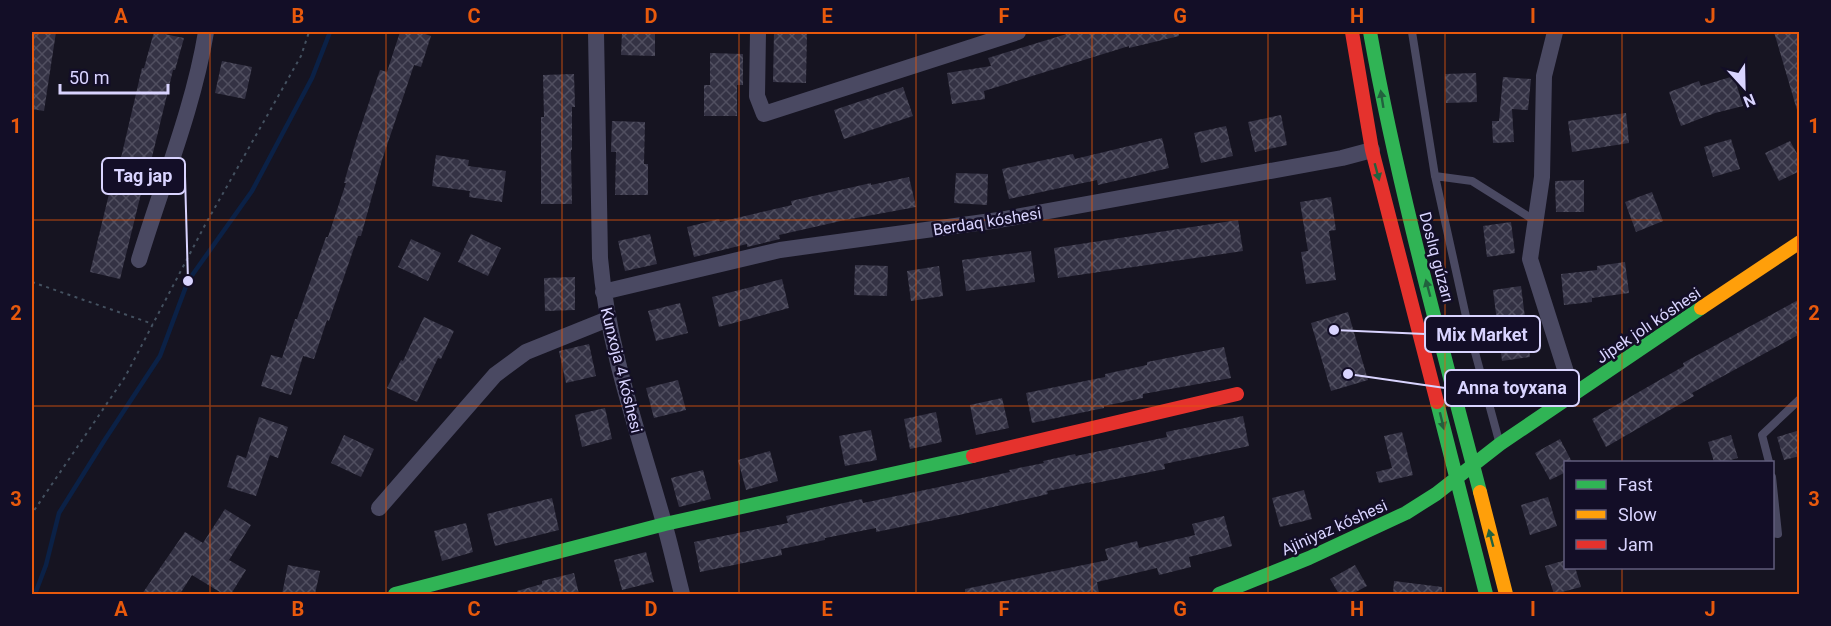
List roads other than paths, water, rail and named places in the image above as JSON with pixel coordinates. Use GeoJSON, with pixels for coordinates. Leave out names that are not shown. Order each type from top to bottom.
{"type":"FeatureCollection","features":[{"type":"Feature","properties":{"kind":"street"},"geometry":{"type":"LineString","coordinates":[[139,260],[184,124],[200,66],[206,32]]}},
{"type":"Feature","properties":{"kind":"street","name":"Kunxoja 4 kóshesi"},"geometry":{"type":"LineString","coordinates":[[596,32],[600,258],[603,292],[617,364],[682,594]]}},
{"type":"Feature","properties":{"kind":"street"},"geometry":{"type":"LineString","coordinates":[[758,32],[758,96],[764,114],[1018,32]]}},
{"type":"Feature","properties":{"kind":"street"},"geometry":{"type":"LineString","coordinates":[[1352,32],[1372,150],[1486,594]]}},
{"type":"Feature","properties":{"kind":"street","name":"Doslıq gúzarı"},"geometry":{"type":"LineString","coordinates":[[1370,32],[1383,111],[1399,178],[1506,594]]}},
{"type":"Feature","properties":{"kind":"street"},"geometry":{"type":"LineString","coordinates":[[1555,32],[1544,76],[1542,177],[1530,259],[1573,394]]}},
{"type":"Feature","properties":{"kind":"street","name":"Berdaq kóshesi"},"geometry":{"type":"LineString","coordinates":[[603,292],[780,249],[999,220],[1342,158],[1372,150]]}},
{"type":"Feature","properties":{"kind":"street","name":"Jipek jolı kóshesi"},"geometry":{"type":"LineString","coordinates":[[1456,477],[1573,394],[1800,242]]}},
{"type":"Feature","properties":{"kind":"street"},"geometry":{"type":"LineString","coordinates":[[379,508],[495,375],[526,352],[608,319]]}},
{"type":"Feature","properties":{"kind":"street"},"geometry":{"type":"LineString","coordinates":[[394,594],[664,524],[1102,427],[1237,394]]}},
{"type":"Feature","properties":{"kind":"street","name":"Ajiniyaz kóshesi"},"geometry":{"type":"LineString","coordinates":[[1219,594],[1309,558],[1406,513],[1456,477]]}},
{"type":"Feature","properties":{"kind":"lane"},"geometry":{"type":"LineString","coordinates":[[1412,32],[1435,176],[1469,330],[1500,444]]}},
{"type":"Feature","properties":{"kind":"lane"},"geometry":{"type":"LineString","coordinates":[[1435,176],[1472,181],[1534,220]]}},
{"type":"Feature","properties":{"kind":"lane"},"geometry":{"type":"LineString","coordinates":[[1769,461],[1762,435],[1800,399]]}},
{"type":"Feature","properties":{"kind":"lane"},"geometry":{"type":"LineString","coordinates":[[1774,488],[1778,534],[1774,533]]}},
{"type":"Feature","properties":{"kind":"waterway"},"geometry":{"type":"LineString","coordinates":[[35,594],[46,565],[59,513],[160,356],[188,281],[252,191],[312,78],[330,32]]}},
{"type":"Feature","properties":{"kind":"place","name":"Tag jap"},"geometry":{"type":"Point","coordinates":[188,281]}},
{"type":"Feature","properties":{"kind":"place","name":"Mix Market"},"geometry":{"type":"Point","coordinates":[1334,330]}},
{"type":"Feature","properties":{"kind":"place","name":"Anna toyxana"},"geometry":{"type":"Point","coordinates":[1348,374]}}]}
